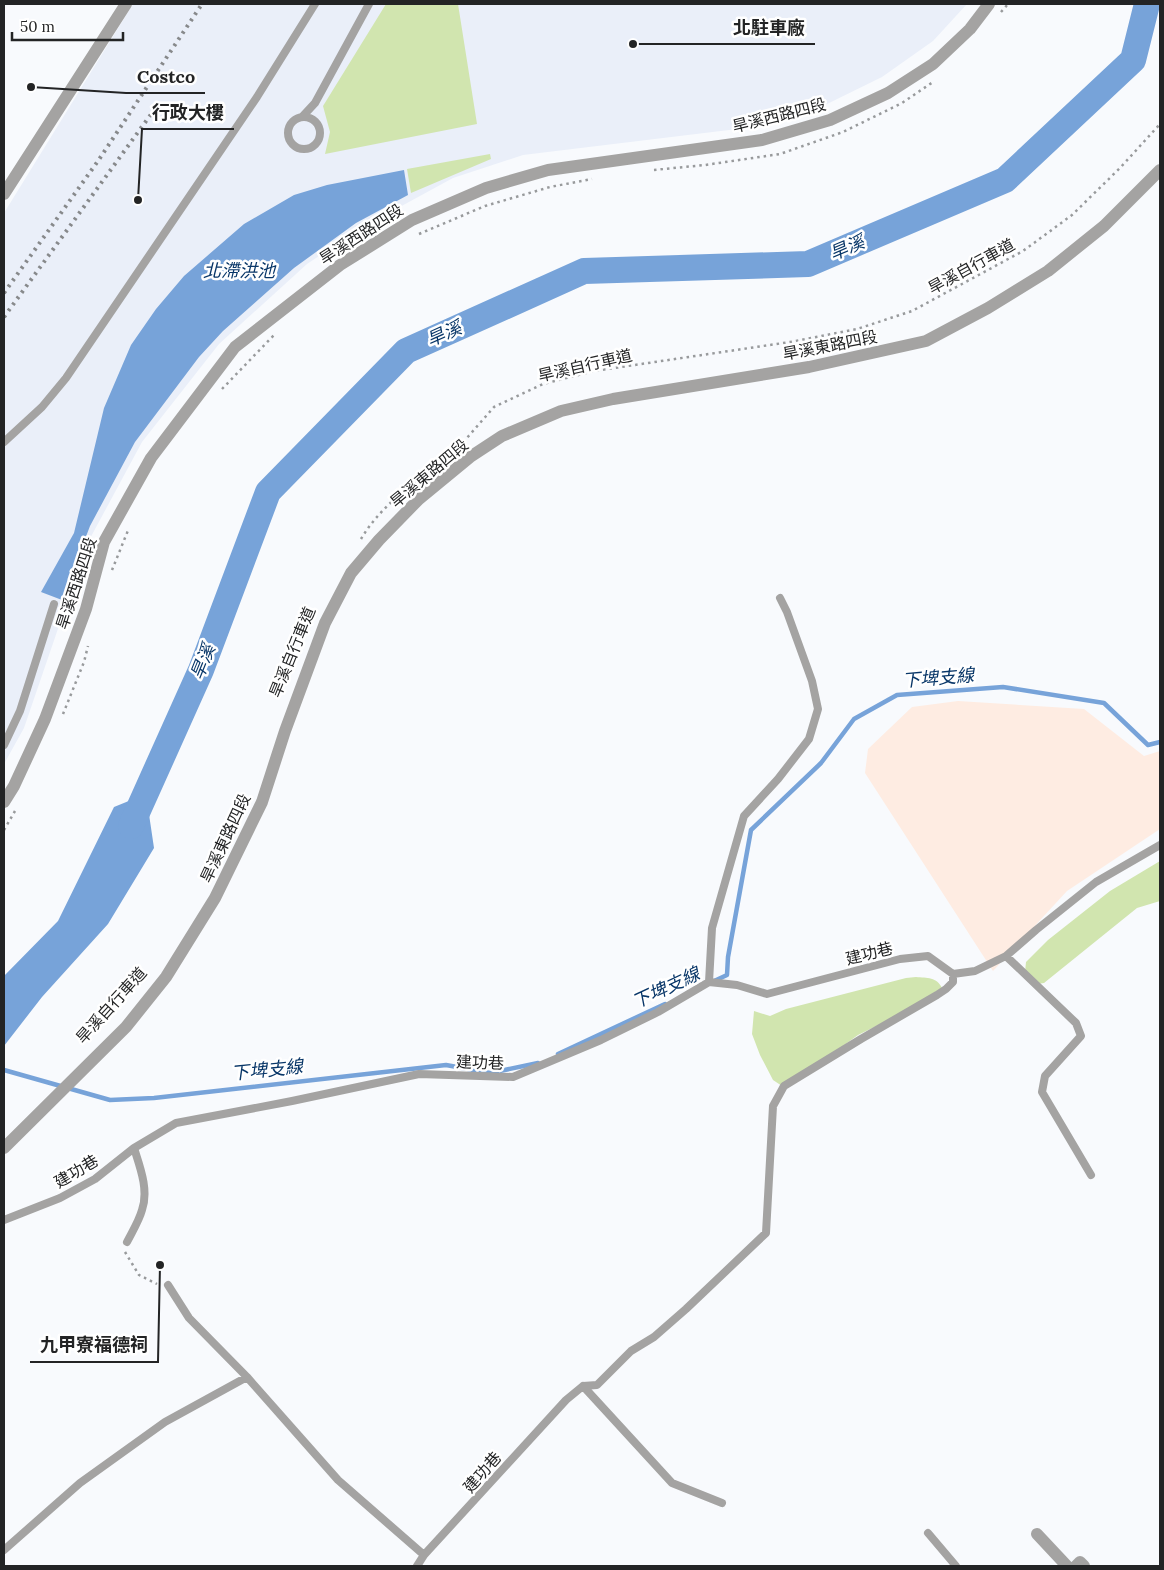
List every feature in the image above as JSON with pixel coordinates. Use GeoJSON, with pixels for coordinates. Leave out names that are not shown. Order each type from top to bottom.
{"type":"FeatureCollection","features":[{"type":"Feature","properties":{"kind":"street"},"geometry":{"type":"LineString","coordinates":[[4,194],[126,4]]}},
{"type":"Feature","properties":{"kind":"street","name":"旱溪西路四段"},"geometry":{"type":"LineString","coordinates":[[4,802],[14,786],[45,719],[86,609],[104,542],[151,458],[235,347],[340,265],[412,220],[486,188],[548,170],[762,140],[830,120],[888,93],[933,64],[970,28],[989,4]]}},
{"type":"Feature","properties":{"kind":"street","name":"旱溪東路四段"},"geometry":{"type":"LineString","coordinates":[[4,1148],[126,1027],[166,977],[215,898],[262,802],[285,731],[326,623],[351,573],[379,540],[419,499],[470,457],[502,436],[561,411],[613,399],[809,367],[926,342],[988,308],[1048,271],[1104,226],[1160,170]]}},
{"type":"Feature","properties":{"kind":"street"},"geometry":{"type":"LineString","coordinates":[[1038,1534],[1067,1566]]}},
{"type":"Feature","properties":{"kind":"street"},"geometry":{"type":"LineString","coordinates":[[1076,1566],[1080,1562],[1084,1566]]}},
{"type":"Feature","properties":{"kind":"lane"},"geometry":{"type":"LineString","coordinates":[[4,442],[42,407],[66,378],[257,97],[315,4]]}},
{"type":"Feature","properties":{"kind":"lane"},"geometry":{"type":"LineString","coordinates":[[315,103],[316,123],[320,132],[317,143],[309,149],[298,148],[290,141],[288,131],[293,122],[302,117],[315,103],[368,4]]}},
{"type":"Feature","properties":{"kind":"lane"},"geometry":{"type":"LineString","coordinates":[[302,117],[312,119],[316,123]]}},
{"type":"Feature","properties":{"kind":"lane"},"geometry":{"type":"LineString","coordinates":[[709,982],[712,928],[744,816],[778,779],[809,739],[818,709],[812,681],[780,598]]}},
{"type":"Feature","properties":{"kind":"lane"},"geometry":{"type":"LineString","coordinates":[[4,744],[20,710],[54,604]]}},
{"type":"Feature","properties":{"kind":"lane"},"geometry":{"type":"LineString","coordinates":[[953,974],[975,971],[1006,956],[1096,882],[1160,845]]}},
{"type":"Feature","properties":{"kind":"lane","name":"建功巷"},"geometry":{"type":"LineString","coordinates":[[4,1220],[60,1198],[95,1179],[134,1148],[176,1123],[419,1074],[514,1077],[601,1040],[658,1012],[709,982],[738,985],[767,994],[900,959],[928,956],[953,974],[953,982],[946,989],[784,1086],[773,1106],[766,1233],[686,1309],[654,1337],[631,1351],[597,1385],[583,1386],[566,1400],[424,1555],[417,1566]]}},
{"type":"Feature","properties":{"kind":"lane"},"geometry":{"type":"LineString","coordinates":[[1006,956],[1076,1022],[1081,1036],[1045,1076],[1042,1092],[1091,1175]]}},
{"type":"Feature","properties":{"kind":"lane"},"geometry":{"type":"LineString","coordinates":[[127,1242],[142,1210],[145,1198],[141,1171],[134,1148]]}},
{"type":"Feature","properties":{"kind":"lane"},"geometry":{"type":"LineString","coordinates":[[168,1285],[189,1318],[247,1377],[338,1480],[424,1555]]}},
{"type":"Feature","properties":{"kind":"lane"},"geometry":{"type":"LineString","coordinates":[[4,1550],[80,1483],[164,1422],[247,1377]]}},
{"type":"Feature","properties":{"kind":"lane"},"geometry":{"type":"LineString","coordinates":[[583,1386],[672,1483],[722,1503]]}},
{"type":"Feature","properties":{"kind":"lane"},"geometry":{"type":"LineString","coordinates":[[928,1533],[956,1566]]}},
{"type":"Feature","properties":{"kind":"path"},"geometry":{"type":"LineString","coordinates":[[995,19],[1008,4]]}},
{"type":"Feature","properties":{"kind":"path"},"geometry":{"type":"LineString","coordinates":[[650,171],[780,154],[843,132],[902,103],[938,79]]}},
{"type":"Feature","properties":{"kind":"path","name":"旱溪自行車道"},"geometry":{"type":"LineString","coordinates":[[458,448],[494,407],[543,384],[594,371],[790,342],[857,329],[912,311],[1023,251],[1072,216],[1120,168],[1160,124]]}},
{"type":"Feature","properties":{"kind":"path"},"geometry":{"type":"LineString","coordinates":[[415,235],[485,206],[550,187],[596,178]]}},
{"type":"Feature","properties":{"kind":"path"},"geometry":{"type":"LineString","coordinates":[[221,391],[278,332]]}},
{"type":"Feature","properties":{"kind":"path"},"geometry":{"type":"LineString","coordinates":[[356,546],[366,530],[401,492],[451,454]]}},
{"type":"Feature","properties":{"kind":"path"},"geometry":{"type":"LineString","coordinates":[[111,572],[129,528]]}},
{"type":"Feature","properties":{"kind":"path"},"geometry":{"type":"LineString","coordinates":[[61,720],[84,662],[88,644]]}},
{"type":"Feature","properties":{"kind":"path"},"geometry":{"type":"LineString","coordinates":[[4,830],[18,806]]}},
{"type":"Feature","properties":{"kind":"path"},"geometry":{"type":"LineString","coordinates":[[127,1242],[125,1253],[139,1275],[162,1286],[168,1285]]}},
{"type":"Feature","properties":{"kind":"shaded area"},"geometry":{"type":"Polygon","coordinates":[[[133,4],[967,4],[933,41],[882,77],[825,105],[762,126],[523,155],[453,178],[363,227],[307,264],[219,344],[142,442],[87,544],[24,728],[4,764],[4,213],[133,4]]]}},
{"type":"Feature","properties":{"kind":"shaded area"},"geometry":{"type":"Polygon","coordinates":[[[958,701],[1084,709],[1144,756],[1160,751],[1160,829],[1067,891],[993,971],[865,773],[868,749],[912,707],[958,701]]]}},
{"type":"Feature","properties":{"kind":"green space"},"geometry":{"type":"Polygon","coordinates":[[[386,4],[458,4],[477,124],[325,154],[330,132],[323,106],[386,4]]]}},
{"type":"Feature","properties":{"kind":"green space"},"geometry":{"type":"Polygon","coordinates":[[[490,154],[491,159],[411,193],[407,169],[490,154]]]}},
{"type":"Feature","properties":{"kind":"green space"},"geometry":{"type":"Polygon","coordinates":[[[1160,861],[1160,901],[1137,908],[1044,983],[1037,984],[1025,972],[1026,962],[1048,940],[1110,891],[1160,861]]]}},
{"type":"Feature","properties":{"kind":"green space"},"geometry":{"type":"Polygon","coordinates":[[[916,977],[934,980],[942,988],[911,1009],[858,1035],[785,1088],[773,1080],[752,1034],[754,1011],[770,1016],[786,1009],[916,977]]]}},
{"type":"Feature","properties":{"kind":"water","name":"北滯洪池"},"geometry":{"type":"Polygon","coordinates":[[[404,170],[408,195],[356,223],[294,268],[223,331],[199,357],[135,442],[90,526],[62,600],[41,592],[74,533],[104,408],[131,345],[156,309],[184,276],[244,224],[294,195],[327,185],[404,170]]]}},
{"type":"Feature","properties":{"kind":"water"},"geometry":{"type":"Polygon","coordinates":[[[146,794],[154,848],[108,924],[42,997],[4,1046],[4,976],[58,921],[114,807],[146,794]]]}},
{"type":"Feature","properties":{"kind":"waterway","name":"旱溪"},"geometry":{"type":"LineString","coordinates":[[131,826],[201,670],[268,492],[406,351],[584,271],[808,264],[1005,180],[1133,60],[1147,4]]}},
{"type":"Feature","properties":{"kind":"waterway","name":"下埤支線"},"geometry":{"type":"LineString","coordinates":[[712,982],[727,975],[728,957],[751,830],[821,763],[854,719],[897,695],[1003,687],[1104,703],[1148,745],[1160,742]]}},
{"type":"Feature","properties":{"kind":"waterway","name":"下埤支線"},"geometry":{"type":"LineString","coordinates":[[558,1054],[665,1004]]}},
{"type":"Feature","properties":{"kind":"waterway","name":"下埤支線"},"geometry":{"type":"LineString","coordinates":[[4,1070],[110,1100],[154,1098],[446,1065],[490,1073],[538,1063]]}},
{"type":"Feature","properties":{"kind":"railway"},"geometry":{"type":"LineString","coordinates":[[4,293],[98,161],[202,4]]}},
{"type":"Feature","properties":{"kind":"railway"},"geometry":{"type":"LineString","coordinates":[[4,317],[157,106]]}},
{"type":"Feature","properties":{"kind":"place","name":"北駐車廠"},"geometry":{"type":"Point","coordinates":[633,44]}},
{"type":"Feature","properties":{"kind":"place","name":"Costco"},"geometry":{"type":"Point","coordinates":[31,87]}},
{"type":"Feature","properties":{"kind":"place","name":"行政大樓"},"geometry":{"type":"Point","coordinates":[138,200]}},
{"type":"Feature","properties":{"kind":"place","name":"九甲寮福德祠"},"geometry":{"type":"Point","coordinates":[160,1265]}}]}
